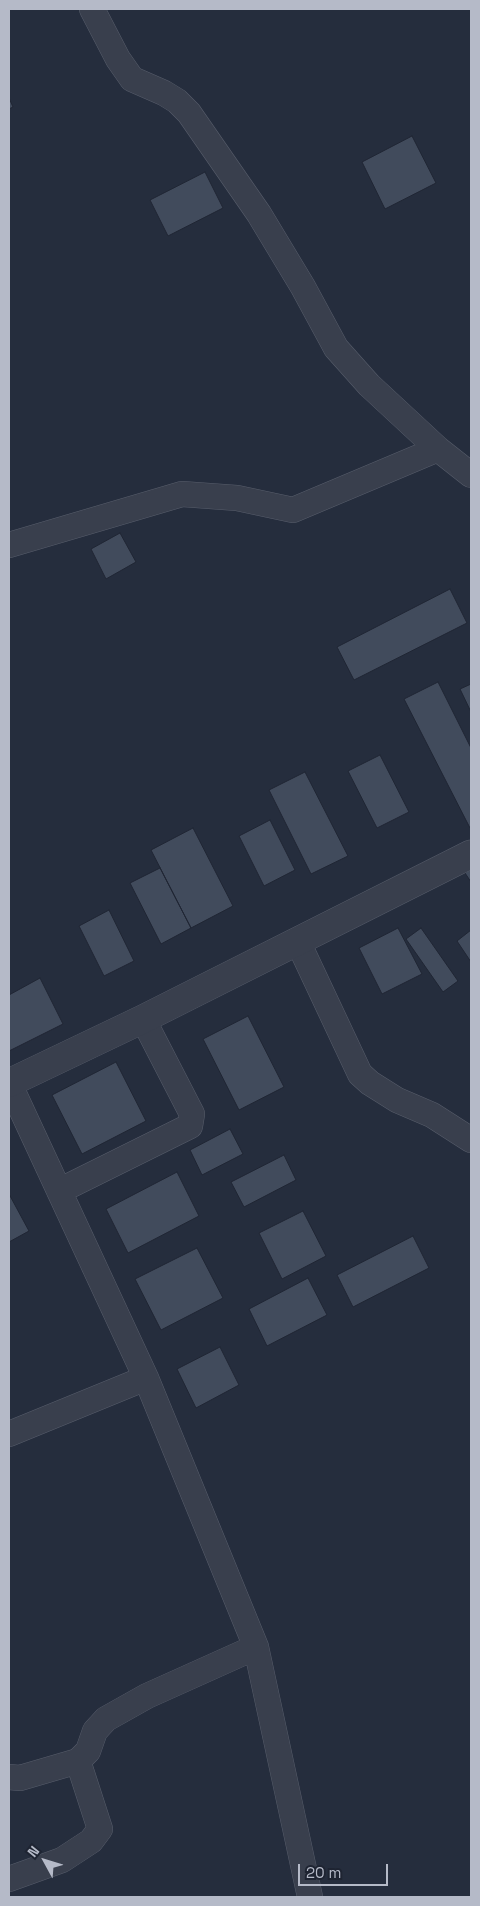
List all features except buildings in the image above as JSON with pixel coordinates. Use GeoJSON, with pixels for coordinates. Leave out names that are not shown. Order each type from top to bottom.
{"type":"FeatureCollection","features":[{"type":"Feature","properties":{"kind":"street"},"geometry":{"type":"LineString","coordinates":[[92,9],[118,59],[132,79],[178,101],[189,112],[259,214],[336,348],[369,385],[438,449],[471,475]]}},
{"type":"Feature","properties":{"kind":"street"},"geometry":{"type":"LineString","coordinates":[[9,545],[182,494],[237,498],[293,510],[438,449]]}},
{"type":"Feature","properties":{"kind":"street"},"geometry":{"type":"LineString","coordinates":[[310,1897],[256,1647],[146,1378],[9,1083],[143,1019],[471,854]]}},
{"type":"Feature","properties":{"kind":"street"},"geometry":{"type":"LineString","coordinates":[[298,942],[360,1074],[370,1083],[397,1100],[432,1115],[471,1140]]}},
{"type":"Feature","properties":{"kind":"street"},"geometry":{"type":"LineString","coordinates":[[59,1191],[190,1126],[192,1114],[143,1019]]}},
{"type":"Feature","properties":{"kind":"street"},"geometry":{"type":"LineString","coordinates":[[9,1434],[146,1378]]}},
{"type":"Feature","properties":{"kind":"street"},"geometry":{"type":"LineString","coordinates":[[9,1777],[20,1778],[78,1761],[88,1751],[95,1731],[106,1719],[147,1696],[256,1647]]}},
{"type":"Feature","properties":{"kind":"street"},"geometry":{"type":"LineString","coordinates":[[9,1879],[62,1860],[91,1841],[100,1829],[78,1761]]}}]}
